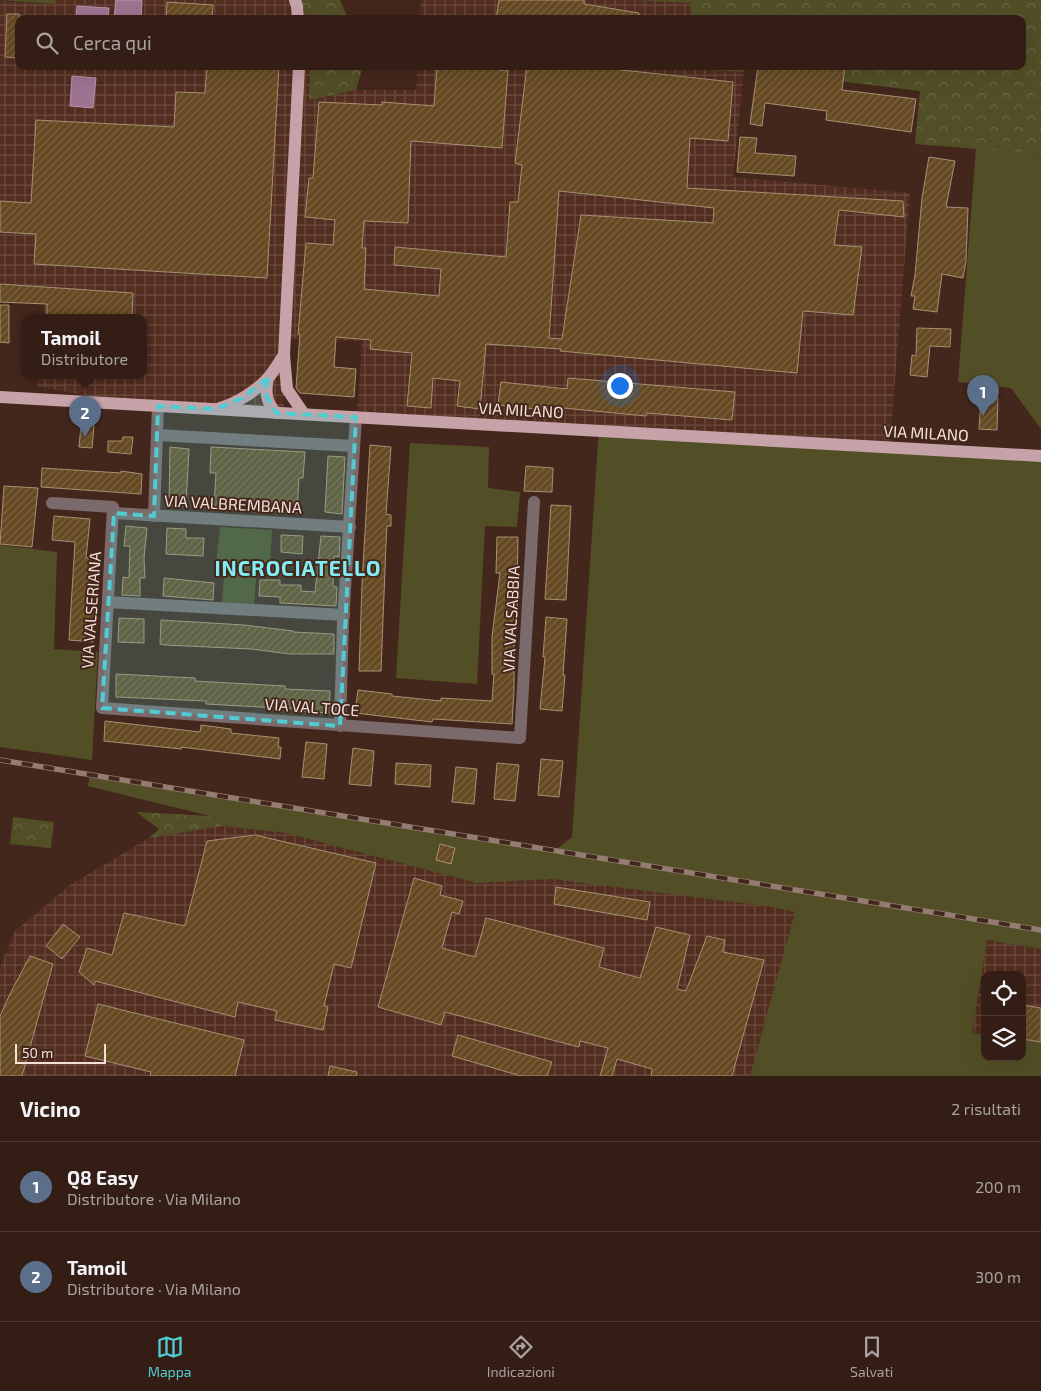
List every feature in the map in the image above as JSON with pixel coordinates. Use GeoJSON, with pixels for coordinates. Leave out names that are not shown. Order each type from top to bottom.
{"type":"FeatureCollection","features":[{"type":"Feature","properties":{"kind":"main road"},"geometry":{"type":"LineString","coordinates":[[294,0],[298,15]]}},
{"type":"Feature","properties":{"kind":"main road"},"geometry":{"type":"LineString","coordinates":[[268,378],[266,394],[270,406],[276,413],[287,389],[284,355],[298,70]]}},
{"type":"Feature","properties":{"kind":"main road"},"geometry":{"type":"LineString","coordinates":[[216,409],[242,398],[255,389],[268,378],[284,355]]}},
{"type":"Feature","properties":{"kind":"main road"},"geometry":{"type":"LineString","coordinates":[[287,389],[304,414]]}},
{"type":"Feature","properties":{"kind":"main road","name":"VIA MILANO"},"geometry":{"type":"LineString","coordinates":[[0,397],[1041,456]]}},
{"type":"Feature","properties":{"kind":"street"},"geometry":{"type":"LineString","coordinates":[[154,516],[158,406]]}},
{"type":"Feature","properties":{"kind":"street"},"geometry":{"type":"LineString","coordinates":[[340,726],[344,615],[356,417]]}},
{"type":"Feature","properties":{"kind":"street"},"geometry":{"type":"LineString","coordinates":[[157,435],[353,446]]}},
{"type":"Feature","properties":{"kind":"street","name":"VIA VALSABBIA"},"geometry":{"type":"LineString","coordinates":[[520,738],[534,502]]}},
{"type":"Feature","properties":{"kind":"street","name":"VIA VALBREMBANA"},"geometry":{"type":"LineString","coordinates":[[52,503],[114,507],[114,513],[350,527]]}},
{"type":"Feature","properties":{"kind":"street","name":"VIA VALSERIANA"},"geometry":{"type":"LineString","coordinates":[[102,708],[114,513]]}},
{"type":"Feature","properties":{"kind":"street"},"geometry":{"type":"LineString","coordinates":[[108,602],[344,615]]}},
{"type":"Feature","properties":{"kind":"street","name":"VIA VAL TOCE"},"geometry":{"type":"LineString","coordinates":[[102,708],[520,738]]}},
{"type":"Feature","properties":{"kind":"highlighted area"},"geometry":{"type":"Polygon","coordinates":[[[268,378],[266,394],[276,413],[356,417],[340,726],[102,708],[114,513],[154,516],[158,406],[216,409],[242,398],[268,378]]]}},
{"type":"Feature","properties":{"kind":"shaded area"},"geometry":{"type":"Polygon","coordinates":[[[55,0],[301,0],[306,15],[15,15],[15,70],[310,70],[310,100],[356,90],[416,90],[418,70],[709,70],[744,72],[733,177],[910,193],[890,443],[357,417],[362,341],[284,339],[284,412],[133,405],[37,386],[38,379],[147,379],[147,314],[44,314],[45,304],[0,303],[0,1],[55,4],[55,0]]]}},
{"type":"Feature","properties":{"kind":"shaded area"},"geometry":{"type":"Polygon","coordinates":[[[116,0],[142,0],[141,15],[114,15],[116,0]]]}},
{"type":"Feature","properties":{"kind":"shaded area"},"geometry":{"type":"Polygon","coordinates":[[[421,0],[634,0],[691,3],[691,15],[420,15],[421,0]]]}},
{"type":"Feature","properties":{"kind":"shaded area"},"geometry":{"type":"Polygon","coordinates":[[[77,6],[109,8],[108,15],[76,15],[77,6]]]}},
{"type":"Feature","properties":{"kind":"shaded area"},"geometry":{"type":"Polygon","coordinates":[[[72,76],[96,78],[93,108],[70,106],[72,76]]]}},
{"type":"Feature","properties":{"kind":"shaded area"},"geometry":{"type":"Polygon","coordinates":[[[222,826],[286,833],[477,883],[552,878],[766,906],[796,912],[750,1076],[0,1076],[0,967],[15,931],[70,885],[149,838],[222,826]]]}},
{"type":"Feature","properties":{"kind":"shaded area"},"geometry":{"type":"Polygon","coordinates":[[[987,940],[1041,949],[1041,1042],[1026,1040],[1026,971],[982,971],[987,940]]]}},
{"type":"Feature","properties":{"kind":"shaded area"},"geometry":{"type":"Polygon","coordinates":[[[981,977],[981,1034],[972,1033],[981,977]]]}},
{"type":"Feature","properties":{"kind":"green space"},"geometry":{"type":"Polygon","coordinates":[[[0,0],[55,0],[55,4],[0,0]]]}},
{"type":"Feature","properties":{"kind":"green space"},"geometry":{"type":"Polygon","coordinates":[[[301,0],[340,0],[346,15],[306,15],[301,0]]]}},
{"type":"Feature","properties":{"kind":"green space"},"geometry":{"type":"Polygon","coordinates":[[[634,0],[1041,0],[1041,154],[915,144],[920,91],[839,81],[840,70],[1026,70],[1026,15],[691,15],[690,3],[634,0]]]}},
{"type":"Feature","properties":{"kind":"green space"},"geometry":{"type":"Polygon","coordinates":[[[310,70],[362,70],[356,90],[309,100],[310,70]]]}},
{"type":"Feature","properties":{"kind":"green space"},"geometry":{"type":"Polygon","coordinates":[[[709,70],[744,70],[744,72],[709,70]]]}},
{"type":"Feature","properties":{"kind":"green space"},"geometry":{"type":"Polygon","coordinates":[[[976,148],[1041,154],[1041,429],[1011,388],[958,382],[976,148]]]}},
{"type":"Feature","properties":{"kind":"green space"},"geometry":{"type":"Polygon","coordinates":[[[599,428],[1041,452],[1041,949],[987,940],[972,1033],[981,1034],[981,1061],[1026,1061],[1026,1040],[1041,1042],[1041,1076],[750,1076],[795,912],[766,906],[552,879],[477,883],[286,833],[222,826],[210,816],[88,786],[90,774],[553,852],[572,837],[599,428]]]}},
{"type":"Feature","properties":{"kind":"green space"},"geometry":{"type":"Polygon","coordinates":[[[410,443],[489,447],[488,488],[520,492],[517,527],[485,526],[477,684],[396,678],[410,443]]]}},
{"type":"Feature","properties":{"kind":"green space"},"geometry":{"type":"Polygon","coordinates":[[[220,527],[272,530],[270,567],[257,567],[254,605],[222,603],[225,564],[216,563],[220,527]]]}},
{"type":"Feature","properties":{"kind":"green space"},"geometry":{"type":"Polygon","coordinates":[[[0,545],[57,552],[54,649],[98,652],[92,760],[0,747],[0,545]]]}},
{"type":"Feature","properties":{"kind":"green space"},"geometry":{"type":"Polygon","coordinates":[[[136,812],[210,816],[222,826],[149,838],[159,829],[136,812]]]}},
{"type":"Feature","properties":{"kind":"green space"},"geometry":{"type":"Polygon","coordinates":[[[13,817],[54,822],[51,848],[10,844],[13,817]]]}},
{"type":"Feature","properties":{"kind":"building"},"geometry":{"type":"Polygon","coordinates":[[[499,0],[584,0],[584,4],[639,13],[639,15],[497,15],[499,0]]]}},
{"type":"Feature","properties":{"kind":"building"},"geometry":{"type":"Polygon","coordinates":[[[167,2],[213,5],[212,15],[166,15],[167,2]]]}},
{"type":"Feature","properties":{"kind":"building"},"geometry":{"type":"Polygon","coordinates":[[[7,14],[19,14],[15,15],[15,58],[5,57],[7,14]]]}},
{"type":"Feature","properties":{"kind":"building"},"geometry":{"type":"Polygon","coordinates":[[[207,70],[279,70],[267,278],[34,264],[36,234],[0,232],[0,201],[31,203],[36,120],[174,127],[176,92],[205,93],[207,70]]]}},
{"type":"Feature","properties":{"kind":"building"},"geometry":{"type":"Polygon","coordinates":[[[437,70],[508,70],[502,148],[411,141],[408,223],[364,221],[362,248],[366,248],[364,289],[439,296],[441,269],[394,265],[395,247],[506,257],[510,202],[518,202],[522,165],[515,163],[527,70],[622,70],[733,82],[728,141],[690,138],[687,188],[903,201],[904,217],[839,210],[834,245],[862,247],[853,315],[803,311],[797,373],[560,351],[561,349],[486,344],[480,409],[457,406],[460,381],[433,378],[431,408],[407,406],[412,353],[370,349],[371,340],[336,337],[334,367],[356,369],[354,397],[300,393],[296,388],[300,334],[298,334],[306,243],[333,245],[335,220],[305,217],[309,178],[313,178],[319,102],[382,105],[382,102],[434,106],[437,70]],[[559,191],[549,338],[562,339],[581,215],[713,223],[714,208],[559,191]]]}},
{"type":"Feature","properties":{"kind":"building"},"geometry":{"type":"Polygon","coordinates":[[[757,70],[844,70],[842,90],[916,99],[911,132],[826,120],[827,111],[765,103],[762,126],[750,124],[757,70]]]}},
{"type":"Feature","properties":{"kind":"building"},"geometry":{"type":"Polygon","coordinates":[[[740,137],[757,138],[755,153],[796,156],[794,176],[737,172],[740,137]]]}},
{"type":"Feature","properties":{"kind":"building"},"geometry":{"type":"Polygon","coordinates":[[[929,157],[955,161],[946,207],[968,208],[966,261],[963,278],[942,274],[937,312],[913,309],[915,296],[911,296],[915,275],[922,198],[929,157]]]}},
{"type":"Feature","properties":{"kind":"building"},"geometry":{"type":"Polygon","coordinates":[[[0,284],[133,293],[132,314],[47,314],[47,304],[0,302],[0,284]]]}},
{"type":"Feature","properties":{"kind":"building"},"geometry":{"type":"Polygon","coordinates":[[[0,305],[9,305],[9,343],[0,342],[0,305]]]}},
{"type":"Feature","properties":{"kind":"building"},"geometry":{"type":"Polygon","coordinates":[[[917,328],[951,329],[950,347],[930,346],[927,377],[910,375],[912,355],[916,356],[917,328]]]}},
{"type":"Feature","properties":{"kind":"building"},"geometry":{"type":"Polygon","coordinates":[[[568,378],[735,392],[732,420],[647,413],[646,416],[563,408],[563,412],[498,405],[501,382],[567,389],[568,378]]]}},
{"type":"Feature","properties":{"kind":"building"},"geometry":{"type":"Polygon","coordinates":[[[981,397],[998,398],[997,430],[979,429],[981,397]]]}},
{"type":"Feature","properties":{"kind":"building"},"geometry":{"type":"Polygon","coordinates":[[[81,425],[94,426],[92,448],[79,447],[81,425]]]}},
{"type":"Feature","properties":{"kind":"building"},"geometry":{"type":"Polygon","coordinates":[[[123,437],[133,437],[131,454],[108,452],[108,441],[122,441],[123,437]]]}},
{"type":"Feature","properties":{"kind":"building"},"geometry":{"type":"Polygon","coordinates":[[[370,445],[391,447],[386,514],[391,515],[391,526],[387,526],[381,671],[359,671],[362,584],[370,445]]]}},
{"type":"Feature","properties":{"kind":"building"},"geometry":{"type":"Polygon","coordinates":[[[170,447],[189,449],[186,506],[169,505],[170,447]]]}},
{"type":"Feature","properties":{"kind":"building"},"geometry":{"type":"Polygon","coordinates":[[[211,447],[305,452],[303,478],[299,478],[297,512],[214,507],[216,473],[210,473],[211,447]]]}},
{"type":"Feature","properties":{"kind":"building"},"geometry":{"type":"Polygon","coordinates":[[[328,456],[345,457],[342,514],[325,512],[328,456]]]}},
{"type":"Feature","properties":{"kind":"building"},"geometry":{"type":"Polygon","coordinates":[[[526,466],[553,468],[552,492],[524,491],[526,466]]]}},
{"type":"Feature","properties":{"kind":"building"},"geometry":{"type":"Polygon","coordinates":[[[42,468],[121,473],[121,471],[142,474],[141,494],[41,487],[42,468]]]}},
{"type":"Feature","properties":{"kind":"building"},"geometry":{"type":"Polygon","coordinates":[[[4,486],[38,488],[32,547],[0,544],[4,486]]]}},
{"type":"Feature","properties":{"kind":"building"},"geometry":{"type":"Polygon","coordinates":[[[551,505],[571,506],[566,600],[545,599],[551,505]]]}},
{"type":"Feature","properties":{"kind":"building"},"geometry":{"type":"Polygon","coordinates":[[[54,516],[90,519],[86,558],[98,559],[93,642],[69,640],[75,542],[52,540],[54,516]]]}},
{"type":"Feature","properties":{"kind":"building"},"geometry":{"type":"Polygon","coordinates":[[[126,526],[147,528],[144,558],[145,578],[140,578],[140,596],[122,595],[123,577],[129,578],[130,546],[124,546],[126,526]]]}},
{"type":"Feature","properties":{"kind":"building"},"geometry":{"type":"Polygon","coordinates":[[[167,528],[186,529],[186,538],[204,538],[203,556],[166,554],[167,528]]]}},
{"type":"Feature","properties":{"kind":"building"},"geometry":{"type":"Polygon","coordinates":[[[281,535],[303,536],[302,554],[281,552],[281,535]]]}},
{"type":"Feature","properties":{"kind":"building"},"geometry":{"type":"Polygon","coordinates":[[[321,536],[340,537],[339,557],[334,556],[333,586],[337,587],[336,606],[280,603],[280,597],[259,596],[260,580],[280,580],[280,585],[301,585],[301,591],[315,592],[321,536]]]}},
{"type":"Feature","properties":{"kind":"building"},"geometry":{"type":"Polygon","coordinates":[[[497,537],[518,537],[517,589],[519,589],[514,624],[512,724],[433,719],[432,722],[355,713],[358,690],[441,701],[441,698],[492,701],[494,674],[492,674],[492,637],[500,573],[496,573],[497,537]]]}},
{"type":"Feature","properties":{"kind":"building"},"geometry":{"type":"Polygon","coordinates":[[[164,578],[214,583],[213,600],[163,596],[164,578]]]}},
{"type":"Feature","properties":{"kind":"building"},"geometry":{"type":"Polygon","coordinates":[[[546,617],[567,619],[562,711],[540,709],[545,657],[543,657],[546,617]]]}},
{"type":"Feature","properties":{"kind":"building"},"geometry":{"type":"Polygon","coordinates":[[[119,618],[144,619],[144,643],[118,642],[119,618]]]}},
{"type":"Feature","properties":{"kind":"building"},"geometry":{"type":"Polygon","coordinates":[[[161,620],[244,625],[293,632],[334,634],[334,654],[290,654],[251,649],[165,645],[160,644],[161,620]]]}},
{"type":"Feature","properties":{"kind":"building"},"geometry":{"type":"Polygon","coordinates":[[[116,674],[195,678],[195,681],[285,686],[285,689],[330,691],[329,713],[296,711],[296,709],[206,704],[206,701],[116,697],[116,674]]]}},
{"type":"Feature","properties":{"kind":"building"},"geometry":{"type":"Polygon","coordinates":[[[105,721],[200,732],[201,725],[231,729],[231,733],[279,738],[278,747],[281,747],[280,759],[181,747],[181,749],[104,741],[105,721]]]}},
{"type":"Feature","properties":{"kind":"building"},"geometry":{"type":"Polygon","coordinates":[[[306,742],[327,744],[324,779],[302,777],[306,742]]]}},
{"type":"Feature","properties":{"kind":"building"},"geometry":{"type":"Polygon","coordinates":[[[353,748],[374,751],[371,786],[349,784],[353,748]]]}},
{"type":"Feature","properties":{"kind":"building"},"geometry":{"type":"Polygon","coordinates":[[[541,759],[563,761],[559,797],[538,795],[541,759]]]}},
{"type":"Feature","properties":{"kind":"building"},"geometry":{"type":"Polygon","coordinates":[[[396,763],[431,765],[430,787],[395,784],[396,763]]]}},
{"type":"Feature","properties":{"kind":"building"},"geometry":{"type":"Polygon","coordinates":[[[497,763],[519,765],[515,801],[494,799],[497,763]]]}},
{"type":"Feature","properties":{"kind":"building"},"geometry":{"type":"Polygon","coordinates":[[[456,767],[477,769],[474,804],[452,802],[456,767]]]}},
{"type":"Feature","properties":{"kind":"building"},"geometry":{"type":"Polygon","coordinates":[[[255,835],[376,863],[351,968],[334,964],[324,1006],[328,1007],[323,1030],[275,1020],[277,1011],[238,1002],[235,1017],[95,981],[94,985],[79,972],[87,948],[112,955],[124,913],[185,926],[207,841],[255,835]]]}},
{"type":"Feature","properties":{"kind":"building"},"geometry":{"type":"Polygon","coordinates":[[[440,844],[455,848],[451,864],[436,860],[440,844]]]}},
{"type":"Feature","properties":{"kind":"building"},"geometry":{"type":"Polygon","coordinates":[[[414,878],[442,886],[440,895],[463,901],[459,914],[452,912],[442,948],[475,957],[486,918],[604,948],[599,967],[640,978],[656,927],[690,935],[677,989],[686,991],[707,936],[725,940],[723,952],[764,960],[732,1076],[651,1076],[652,1069],[617,1059],[612,1076],[600,1076],[608,1048],[580,1041],[579,1047],[445,1012],[441,1025],[378,1007],[414,878]]]}},
{"type":"Feature","properties":{"kind":"building"},"geometry":{"type":"Polygon","coordinates":[[[556,887],[650,902],[647,920],[554,904],[556,887]]]}},
{"type":"Feature","properties":{"kind":"building"},"geometry":{"type":"Polygon","coordinates":[[[63,924],[80,937],[62,959],[46,946],[63,924]]]}},
{"type":"Feature","properties":{"kind":"building"},"geometry":{"type":"Polygon","coordinates":[[[30,956],[53,964],[22,1076],[0,1076],[0,1016],[30,956]]]}},
{"type":"Feature","properties":{"kind":"building"},"geometry":{"type":"Polygon","coordinates":[[[98,1004],[244,1040],[235,1076],[150,1076],[151,1072],[85,1056],[98,1004]]]}},
{"type":"Feature","properties":{"kind":"building"},"geometry":{"type":"Polygon","coordinates":[[[1026,1006],[1041,1008],[1041,1042],[1026,1040],[1026,1006]]]}},
{"type":"Feature","properties":{"kind":"building"},"geometry":{"type":"Polygon","coordinates":[[[458,1035],[552,1062],[547,1076],[521,1076],[452,1056],[458,1035]]]}},
{"type":"Feature","properties":{"kind":"building"},"geometry":{"type":"Polygon","coordinates":[[[330,1066],[357,1072],[356,1076],[328,1076],[330,1066]]]}},
{"type":"Feature","properties":{"kind":"railway"},"geometry":{"type":"LineString","coordinates":[[0,760],[1041,930]]}},
{"type":"Feature","properties":{"kind":"place","name":"Q8 Easy"},"geometry":{"type":"Point","coordinates":[983,416]}},
{"type":"Feature","properties":{"kind":"place","name":"Tamoil"},"geometry":{"type":"Point","coordinates":[85,437]}},
{"type":"Feature","properties":{"kind":"district","name":"INCROCIATELLO"},"geometry":{"type":"Point","coordinates":[298,569]}}]}
